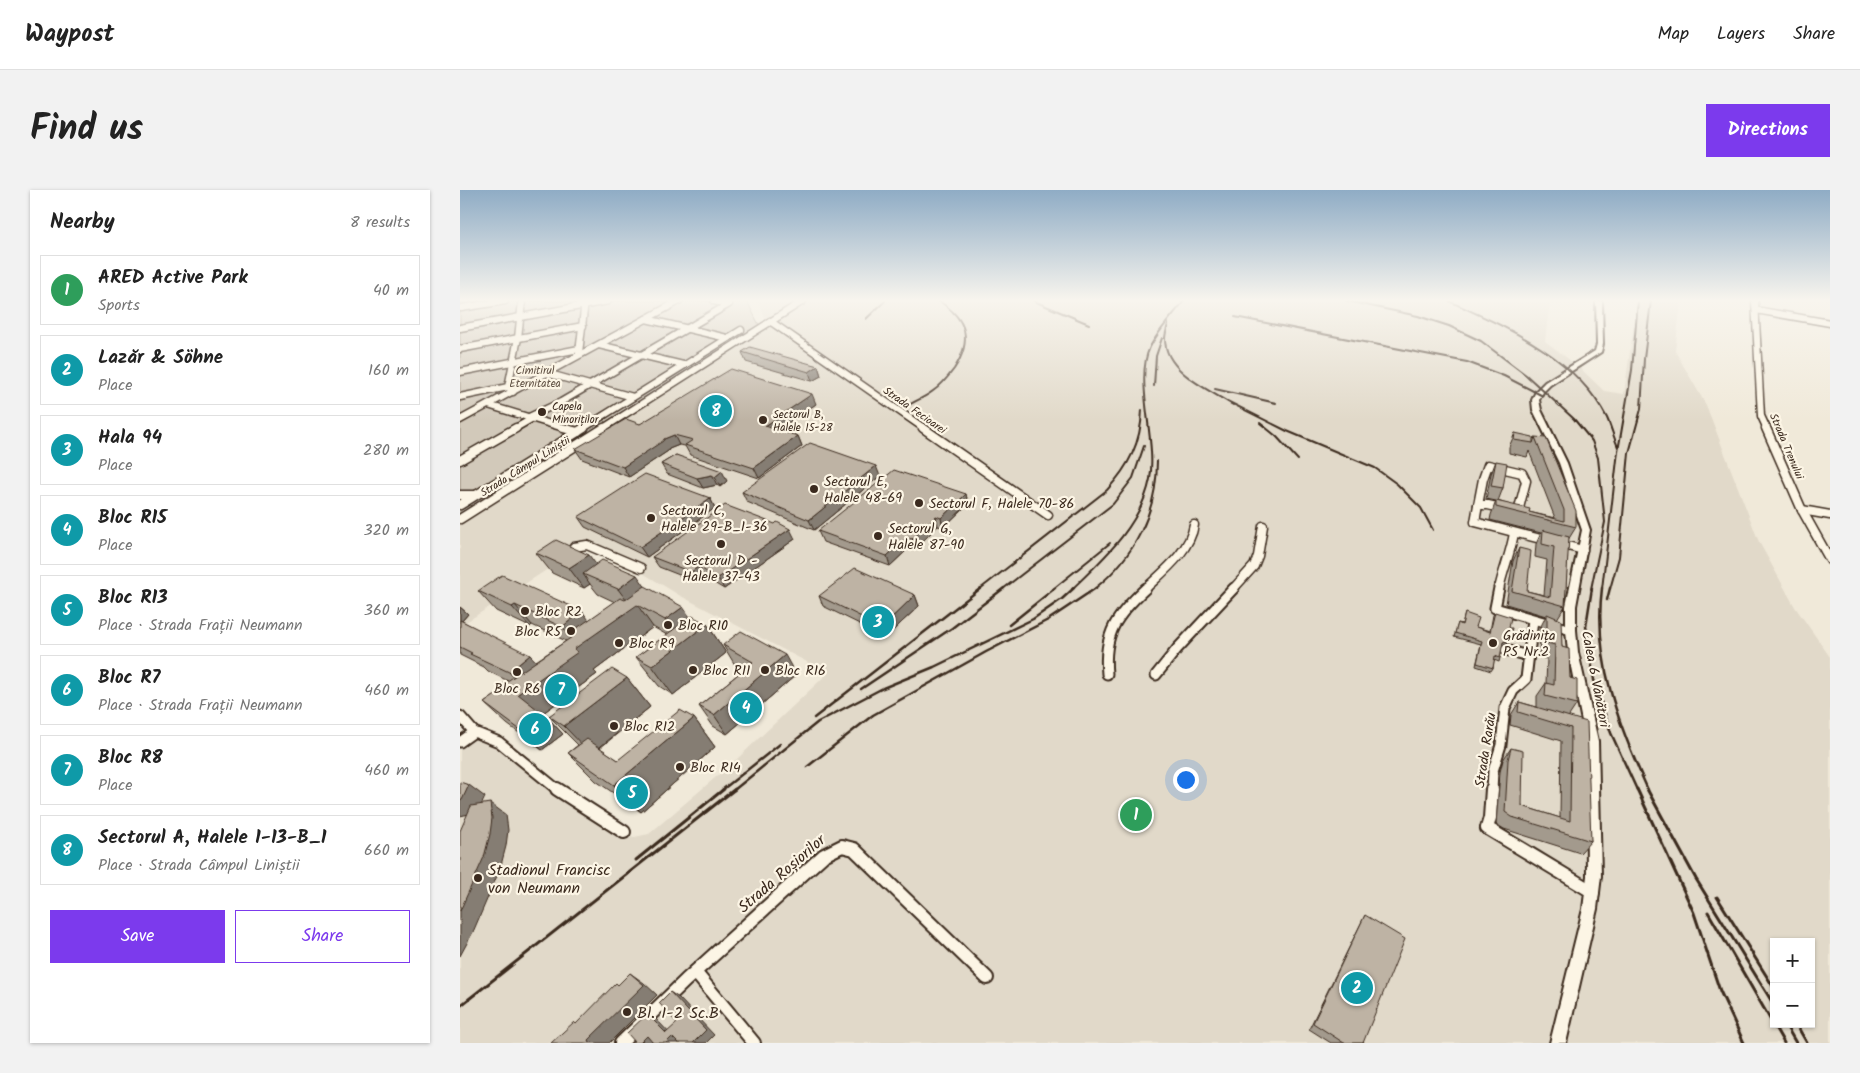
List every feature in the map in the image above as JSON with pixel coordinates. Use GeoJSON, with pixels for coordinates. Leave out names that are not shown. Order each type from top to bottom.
{"type":"FeatureCollection","features":[{"type":"Feature","properties":{"kind":"main road","name":"Calea 6 Vânători"},"geometry":{"type":"LineString","coordinates":[[1558,1043],[1593,892],[1595,858],[1592,740],[1573,652],[1571,630],[1571,606],[1586,530],[1563,463],[1537,410],[1535,402],[1538,393],[1556,377],[1598,352],[1600,341]]}},
{"type":"Feature","properties":{"kind":"street"},"geometry":{"type":"LineString","coordinates":[[460,349],[503,341]]}},
{"type":"Feature","properties":{"kind":"street"},"geometry":{"type":"LineString","coordinates":[[510,389],[518,341]]}},
{"type":"Feature","properties":{"kind":"street"},"geometry":{"type":"LineString","coordinates":[[460,420],[488,405],[510,389],[546,373],[579,352],[581,341]]}},
{"type":"Feature","properties":{"kind":"street"},"geometry":{"type":"LineString","coordinates":[[460,372],[579,352],[607,341]]}},
{"type":"Feature","properties":{"kind":"street"},"geometry":{"type":"LineString","coordinates":[[460,460],[533,418],[553,410],[561,402],[666,341]]}},
{"type":"Feature","properties":{"kind":"street"},"geometry":{"type":"LineString","coordinates":[[460,505],[723,341]]}},
{"type":"Feature","properties":{"kind":"street","name":"Strada Câmpul Liniștii"},"geometry":{"type":"LineString","coordinates":[[460,519],[739,341]]}},
{"type":"Feature","properties":{"kind":"street","name":"Strada Fecioarei"},"geometry":{"type":"LineString","coordinates":[[798,341],[1048,515]]}},
{"type":"Feature","properties":{"kind":"street","name":"Strada Trenului"},"geometry":{"type":"LineString","coordinates":[[1757,341],[1760,416],[1802,510],[1830,560]]}},
{"type":"Feature","properties":{"kind":"street"},"geometry":{"type":"LineString","coordinates":[[599,345],[684,365]]}},
{"type":"Feature","properties":{"kind":"street"},"geometry":{"type":"LineString","coordinates":[[546,373],[633,397]]}},
{"type":"Feature","properties":{"kind":"street"},"geometry":{"type":"LineString","coordinates":[[460,397],[510,389]]}},
{"type":"Feature","properties":{"kind":"street"},"geometry":{"type":"LineString","coordinates":[[488,405],[578,432]]}},
{"type":"Feature","properties":{"kind":"street"},"geometry":{"type":"LineString","coordinates":[[1478,505],[1488,505],[1518,512],[1526,481],[1524,475],[1488,465],[1478,505],[1475,522],[1583,550]]}},
{"type":"Feature","properties":{"kind":"street"},"geometry":{"type":"LineString","coordinates":[[460,495],[475,496]]}},
{"type":"Feature","properties":{"kind":"street"},"geometry":{"type":"LineString","coordinates":[[1802,510],[1830,515]]}},
{"type":"Feature","properties":{"kind":"street"},"geometry":{"type":"LineString","coordinates":[[1107,674],[1105,650],[1111,626],[1127,605],[1186,547],[1192,537],[1194,526]]}},
{"type":"Feature","properties":{"kind":"street"},"geometry":{"type":"LineString","coordinates":[[1156,675],[1177,649],[1254,566],[1258,556],[1263,526]]}},
{"type":"Feature","properties":{"kind":"street"},"geometry":{"type":"LineString","coordinates":[[1514,533],[1511,551],[1504,565],[1495,608],[1571,630]]}},
{"type":"Feature","properties":{"kind":"street"},"geometry":{"type":"LineString","coordinates":[[574,547],[587,545],[641,568]]}},
{"type":"Feature","properties":{"kind":"street","name":"Strada Rarău"},"geometry":{"type":"LineString","coordinates":[[1533,620],[1526,679],[1513,691],[1505,708],[1501,745],[1493,771],[1490,818],[1487,828],[1593,892]]}},
{"type":"Feature","properties":{"kind":"street"},"geometry":{"type":"LineString","coordinates":[[1506,650],[1528,656]]}},
{"type":"Feature","properties":{"kind":"street"},"geometry":{"type":"LineString","coordinates":[[460,716],[474,732],[499,742],[565,796],[624,832]]}},
{"type":"Feature","properties":{"kind":"street"},"geometry":{"type":"LineString","coordinates":[[460,742],[474,732]]}},
{"type":"Feature","properties":{"kind":"street","name":"Strada Roșiorilor"},"geometry":{"type":"LineString","coordinates":[[621,1043],[695,972],[824,855],[838,846],[844,845],[854,849],[987,978]]}},
{"type":"Feature","properties":{"kind":"street"},"geometry":{"type":"LineString","coordinates":[[695,972],[754,1043]]}},
{"type":"Feature","properties":{"kind":"shaded area"},"geometry":{"type":"Polygon","coordinates":[[[747,341],[1545,341],[1580,368],[1604,391],[1624,394],[1631,341],[1676,341],[1675,351],[1706,405],[1759,542],[1795,607],[1830,657],[1830,1043],[460,1043],[460,736],[464,734],[509,753],[625,839],[649,834],[736,760],[828,673],[679,595],[636,569],[585,545],[460,626],[460,524],[747,341]]]}},
{"type":"Feature","properties":{"kind":"green space","name":"Cimitirul Eternitatea"},"geometry":{"type":"Polygon","coordinates":[[[460,341],[734,341],[460,514],[460,341]]]}},
{"type":"Feature","properties":{"kind":"building"},"geometry":{"type":"Polygon","coordinates":[[[750,347],[818,366],[809,372],[742,352],[750,347]]]}},
{"type":"Feature","properties":{"kind":"building"},"geometry":{"type":"Polygon","coordinates":[[[731,369],[812,394],[765,426],[798,436],[754,468],[685,445],[693,440],[674,435],[664,439],[623,467],[575,449],[626,419],[640,424],[731,369]]]}},
{"type":"Feature","properties":{"kind":"building"},"geometry":{"type":"Polygon","coordinates":[[[1515,433],[1533,437],[1533,443],[1514,440],[1515,433]]]}},
{"type":"Feature","properties":{"kind":"building"},"geometry":{"type":"Polygon","coordinates":[[[1535,437],[1546,438],[1576,511],[1576,527],[1496,507],[1496,501],[1530,509],[1529,512],[1564,521],[1564,510],[1535,437]]]}},
{"type":"Feature","properties":{"kind":"building","name":"Sectorul E, Halele 48-69"},"geometry":{"type":"Polygon","coordinates":[[[810,443],[876,466],[809,520],[742,492],[810,443]]]}},
{"type":"Feature","properties":{"kind":"building"},"geometry":{"type":"Polygon","coordinates":[[[676,455],[722,471],[715,477],[712,475],[697,478],[661,464],[676,455]]]}},
{"type":"Feature","properties":{"kind":"building"},"geometry":{"type":"Polygon","coordinates":[[[1496,461],[1507,463],[1503,488],[1491,486],[1496,461]]]}},
{"type":"Feature","properties":{"kind":"building"},"geometry":{"type":"Polygon","coordinates":[[[894,470],[966,494],[941,518],[936,516],[912,539],[906,538],[887,556],[818,531],[894,470]]]}},
{"type":"Feature","properties":{"kind":"building","name":"Sectorul C, Halele 29-B_1-36"},"geometry":{"type":"Polygon","coordinates":[[[645,474],[710,498],[640,547],[578,517],[645,474]]]}},
{"type":"Feature","properties":{"kind":"building"},"geometry":{"type":"Polygon","coordinates":[[[725,505],[775,524],[777,522],[790,529],[718,578],[698,567],[691,572],[652,557],[725,505]]]}},
{"type":"Feature","properties":{"kind":"building"},"geometry":{"type":"Polygon","coordinates":[[[1543,530],[1569,537],[1565,606],[1512,591],[1519,548],[1531,551],[1527,591],[1550,597],[1554,547],[1542,544],[1543,530]]]}},
{"type":"Feature","properties":{"kind":"building"},"geometry":{"type":"Polygon","coordinates":[[[556,540],[589,555],[569,568],[536,553],[556,540]]]}},
{"type":"Feature","properties":{"kind":"building"},"geometry":{"type":"Polygon","coordinates":[[[602,560],[637,575],[618,589],[583,574],[602,560]]]}},
{"type":"Feature","properties":{"kind":"building"},"geometry":{"type":"Polygon","coordinates":[[[855,568],[915,595],[882,627],[819,596],[855,568]]]}},
{"type":"Feature","properties":{"kind":"building"},"geometry":{"type":"Polygon","coordinates":[[[502,575],[582,611],[562,627],[515,605],[512,607],[478,591],[502,575]]]}},
{"type":"Feature","properties":{"kind":"building"},"geometry":{"type":"Polygon","coordinates":[[[645,586],[683,607],[665,620],[637,605],[574,649],[578,652],[518,694],[542,713],[519,729],[484,703],[507,687],[503,684],[572,637],[567,635],[620,598],[625,600],[645,586]]]}},
{"type":"Feature","properties":{"kind":"building","name":"Grădinița PS Nr.2"},"geometry":{"type":"Polygon","coordinates":[[[1495,612],[1511,617],[1509,628],[1512,628],[1509,640],[1503,642],[1500,658],[1495,656],[1493,668],[1477,663],[1482,641],[1455,633],[1458,623],[1462,625],[1465,613],[1479,618],[1476,627],[1490,632],[1495,612]]]}},
{"type":"Feature","properties":{"kind":"building"},"geometry":{"type":"Polygon","coordinates":[[[1547,614],[1561,620],[1562,647],[1569,649],[1570,678],[1577,680],[1577,704],[1545,696],[1546,683],[1554,685],[1555,645],[1547,643],[1547,614]]]}},
{"type":"Feature","properties":{"kind":"building"},"geometry":{"type":"Polygon","coordinates":[[[692,616],[707,624],[652,666],[636,657],[692,616]]]}},
{"type":"Feature","properties":{"kind":"building"},"geometry":{"type":"Polygon","coordinates":[[[460,620],[530,655],[509,672],[470,654],[472,653],[460,647],[460,620]]]}},
{"type":"Feature","properties":{"kind":"building"},"geometry":{"type":"Polygon","coordinates":[[[741,631],[785,655],[714,715],[699,706],[753,662],[723,645],[741,631]]]}},
{"type":"Feature","properties":{"kind":"building"},"geometry":{"type":"Polygon","coordinates":[[[612,669],[627,678],[564,726],[549,716],[612,669]]]}},
{"type":"Feature","properties":{"kind":"building"},"geometry":{"type":"Polygon","coordinates":[[[1519,702],[1587,722],[1591,841],[1512,817],[1505,812],[1508,760],[1511,748],[1523,751],[1522,806],[1570,821],[1571,728],[1518,712],[1519,702]]]}},
{"type":"Feature","properties":{"kind":"building"},"geometry":{"type":"Polygon","coordinates":[[[680,710],[694,718],[614,785],[568,753],[587,739],[618,760],[680,710]]]}},
{"type":"Feature","properties":{"kind":"building"},"geometry":{"type":"Polygon","coordinates":[[[460,782],[469,785],[460,801],[460,782]]]}},
{"type":"Feature","properties":{"kind":"building"},"geometry":{"type":"Polygon","coordinates":[[[490,803],[492,818],[484,857],[460,911],[460,831],[471,806],[490,803]]]}},
{"type":"Feature","properties":{"kind":"building"},"geometry":{"type":"Polygon","coordinates":[[[1365,915],[1405,939],[1363,1043],[1344,1043],[1313,1023],[1365,915]]]}},
{"type":"Feature","properties":{"kind":"building"},"geometry":{"type":"Polygon","coordinates":[[[630,973],[644,985],[588,1040],[589,1043],[551,1043],[574,1022],[576,1024],[616,983],[618,985],[630,973]]]}},
{"type":"Feature","properties":{"kind":"building"},"geometry":{"type":"Polygon","coordinates":[[[670,992],[706,1030],[693,1043],[678,1043],[672,1037],[666,1043],[653,1043],[647,1036],[640,1043],[636,1043],[627,1033],[647,1014],[666,1033],[677,1023],[659,1003],[670,992]]]}},
{"type":"Feature","properties":{"kind":"railway"},"geometry":{"type":"LineString","coordinates":[[903,408],[926,396],[942,384],[960,358],[965,341]]}},
{"type":"Feature","properties":{"kind":"railway"},"geometry":{"type":"LineString","coordinates":[[1072,589],[1120,540],[1139,511],[1145,496],[1150,479],[1151,447],[1144,376],[1146,360],[1154,341]]}},
{"type":"Feature","properties":{"kind":"railway"},"geometry":{"type":"LineString","coordinates":[[1154,386],[1156,356],[1161,341]]}},
{"type":"Feature","properties":{"kind":"railway"},"geometry":{"type":"LineString","coordinates":[[1165,341],[1167,351],[1172,361],[1180,370],[1190,379],[1233,405]]}},
{"type":"Feature","properties":{"kind":"railway"},"geometry":{"type":"LineString","coordinates":[[1358,341],[1467,362],[1504,376],[1541,395]]}},
{"type":"Feature","properties":{"kind":"railway"},"geometry":{"type":"LineString","coordinates":[[1481,341],[1526,375],[1574,419],[1592,441],[1598,458],[1605,522],[1591,589]]}},
{"type":"Feature","properties":{"kind":"railway"},"geometry":{"type":"LineString","coordinates":[[1528,341],[1559,361],[1578,378],[1594,397],[1607,418],[1618,447]]}},
{"type":"Feature","properties":{"kind":"railway"},"geometry":{"type":"LineString","coordinates":[[1602,589],[1618,451],[1632,370],[1635,341]]}},
{"type":"Feature","properties":{"kind":"railway"},"geometry":{"type":"LineString","coordinates":[[1610,589],[1619,557],[1629,453],[1641,409],[1646,341]]}},
{"type":"Feature","properties":{"kind":"railway"},"geometry":{"type":"LineString","coordinates":[[1215,389],[1276,403]]}},
{"type":"Feature","properties":{"kind":"railway"},"geometry":{"type":"LineString","coordinates":[[1227,401],[1287,431],[1375,468],[1397,484],[1421,508],[1433,530]]}},
{"type":"Feature","properties":{"kind":"railway"},"geometry":{"type":"LineString","coordinates":[[980,589],[1107,490],[1122,472],[1132,453],[1139,433],[1142,410]]}},
{"type":"Feature","properties":{"kind":"railway"},"geometry":{"type":"LineString","coordinates":[[1260,423],[1276,436],[1298,460]]}},
{"type":"Feature","properties":{"kind":"railway"},"geometry":{"type":"LineString","coordinates":[[1003,589],[1113,504],[1133,478],[1144,446]]}},
{"type":"Feature","properties":{"kind":"railway"},"geometry":{"type":"LineString","coordinates":[[1094,589],[1121,563],[1141,532],[1153,498],[1157,461]]}},
{"type":"Feature","properties":{"kind":"railway"},"geometry":{"type":"LineString","coordinates":[[1053,589],[1110,543]]}},
{"type":"Feature","properties":{"kind":"railway"},"geometry":{"type":"LineString","coordinates":[[814,718],[981,588]]}},
{"type":"Feature","properties":{"kind":"railway"},"geometry":{"type":"LineString","coordinates":[[861,689],[952,628],[1004,588]]}},
{"type":"Feature","properties":{"kind":"railway"},"geometry":{"type":"LineString","coordinates":[[1009,625],[1055,588]]}},
{"type":"Feature","properties":{"kind":"railway"},"geometry":{"type":"LineString","coordinates":[[734,790],[818,722],[883,688],[934,667],[1033,619],[1062,599],[1074,588]]}},
{"type":"Feature","properties":{"kind":"railway"},"geometry":{"type":"LineString","coordinates":[[807,767],[873,715],[1048,620],[1096,588]]}},
{"type":"Feature","properties":{"kind":"railway"},"geometry":{"type":"LineString","coordinates":[[1592,588],[1586,626],[1594,680],[1611,733],[1637,790]]}},
{"type":"Feature","properties":{"kind":"railway"},"geometry":{"type":"LineString","coordinates":[[1602,588],[1600,614],[1601,641],[1605,666],[1618,717],[1648,790]]}},
{"type":"Feature","properties":{"kind":"railway"},"geometry":{"type":"LineString","coordinates":[[1607,600],[1610,588]]}},
{"type":"Feature","properties":{"kind":"railway"},"geometry":{"type":"LineString","coordinates":[[722,790],[780,744]]}},
{"type":"Feature","properties":{"kind":"railway"},"geometry":{"type":"LineString","coordinates":[[636,860],[724,789]]}},
{"type":"Feature","properties":{"kind":"railway"},"geometry":{"type":"LineString","coordinates":[[460,1006],[735,789]]}},
{"type":"Feature","properties":{"kind":"railway"},"geometry":{"type":"LineString","coordinates":[[1637,789],[1694,913],[1720,991],[1744,1043]]}},
{"type":"Feature","properties":{"kind":"railway"},"geometry":{"type":"LineString","coordinates":[[1647,789],[1696,879],[1770,999]]}},
{"type":"Feature","properties":{"kind":"railway"},"geometry":{"type":"LineString","coordinates":[[1717,897],[1771,983]]}},
{"type":"Feature","properties":{"kind":"railway"},"geometry":{"type":"LineString","coordinates":[[1708,912],[1784,1043]]}},
{"type":"Feature","properties":{"kind":"railway"},"geometry":{"type":"LineString","coordinates":[[1787,1028],[1796,1043]]}},
{"type":"Feature","properties":{"kind":"railway"},"geometry":{"type":"LineString","coordinates":[[1798,1028],[1807,1043]]}},
{"type":"Feature","properties":{"kind":"place","name":"Sectorul A, Halele 1-13-B_1"},"geometry":{"type":"Point","coordinates":[716,411]}},
{"type":"Feature","properties":{"kind":"place","name":"Capela Minoriților"},"geometry":{"type":"Point","coordinates":[542,412]}},
{"type":"Feature","properties":{"kind":"place","name":"Sectorul B, Halele 15-28"},"geometry":{"type":"Point","coordinates":[763,420]}},
{"type":"Feature","properties":{"kind":"place","name":"Sectorul E, Halele 48-69"},"geometry":{"type":"Point","coordinates":[814,489]}},
{"type":"Feature","properties":{"kind":"place","name":"Sectorul F, Halele 70-86"},"geometry":{"type":"Point","coordinates":[919,503]}},
{"type":"Feature","properties":{"kind":"place","name":"Sectorul C, Halele 29-B_1-36"},"geometry":{"type":"Point","coordinates":[651,518]}},
{"type":"Feature","properties":{"kind":"place","name":"Sectorul G, Halele 87-90"},"geometry":{"type":"Point","coordinates":[878,536]}},
{"type":"Feature","properties":{"kind":"place","name":"Sectorul D - Halele 37-43"},"geometry":{"type":"Point","coordinates":[721,544]}},
{"type":"Feature","properties":{"kind":"place","name":"Bloc R2"},"geometry":{"type":"Point","coordinates":[525,611]}},
{"type":"Feature","properties":{"kind":"place","name":"Hala 94"},"geometry":{"type":"Point","coordinates":[878,622]}},
{"type":"Feature","properties":{"kind":"place","name":"Bloc R10"},"geometry":{"type":"Point","coordinates":[668,625]}},
{"type":"Feature","properties":{"kind":"place","name":"Bloc R5"},"geometry":{"type":"Point","coordinates":[571,631]}},
{"type":"Feature","properties":{"kind":"place","name":"Bloc R9"},"geometry":{"type":"Point","coordinates":[619,643]}},
{"type":"Feature","properties":{"kind":"place","name":"Grădinița PS Nr.2"},"geometry":{"type":"Point","coordinates":[1493,643]}},
{"type":"Feature","properties":{"kind":"place","name":"Bloc R11"},"geometry":{"type":"Point","coordinates":[693,670]}},
{"type":"Feature","properties":{"kind":"place","name":"Bloc R16"},"geometry":{"type":"Point","coordinates":[765,670]}},
{"type":"Feature","properties":{"kind":"place","name":"Bloc R6"},"geometry":{"type":"Point","coordinates":[517,672]}},
{"type":"Feature","properties":{"kind":"place","name":"Bloc R8"},"geometry":{"type":"Point","coordinates":[561,690]}},
{"type":"Feature","properties":{"kind":"place","name":"Bloc R15"},"geometry":{"type":"Point","coordinates":[746,708]}},
{"type":"Feature","properties":{"kind":"place","name":"Bloc R12"},"geometry":{"type":"Point","coordinates":[614,726]}},
{"type":"Feature","properties":{"kind":"place","name":"Bloc R7"},"geometry":{"type":"Point","coordinates":[535,729]}},
{"type":"Feature","properties":{"kind":"place","name":"Bloc R14"},"geometry":{"type":"Point","coordinates":[680,767]}},
{"type":"Feature","properties":{"kind":"place","name":"Bloc R13"},"geometry":{"type":"Point","coordinates":[632,793]}},
{"type":"Feature","properties":{"kind":"place","name":"ARED Active Park"},"geometry":{"type":"Point","coordinates":[1136,815]}},
{"type":"Feature","properties":{"kind":"place","name":"Stadionul Francisc von Neumann"},"geometry":{"type":"Point","coordinates":[478,878]}},
{"type":"Feature","properties":{"kind":"place","name":"Lazăr & Söhne"},"geometry":{"type":"Point","coordinates":[1357,988]}},
{"type":"Feature","properties":{"kind":"place","name":"Bl. 1-2 Sc.B"},"geometry":{"type":"Point","coordinates":[627,1012]}}]}
